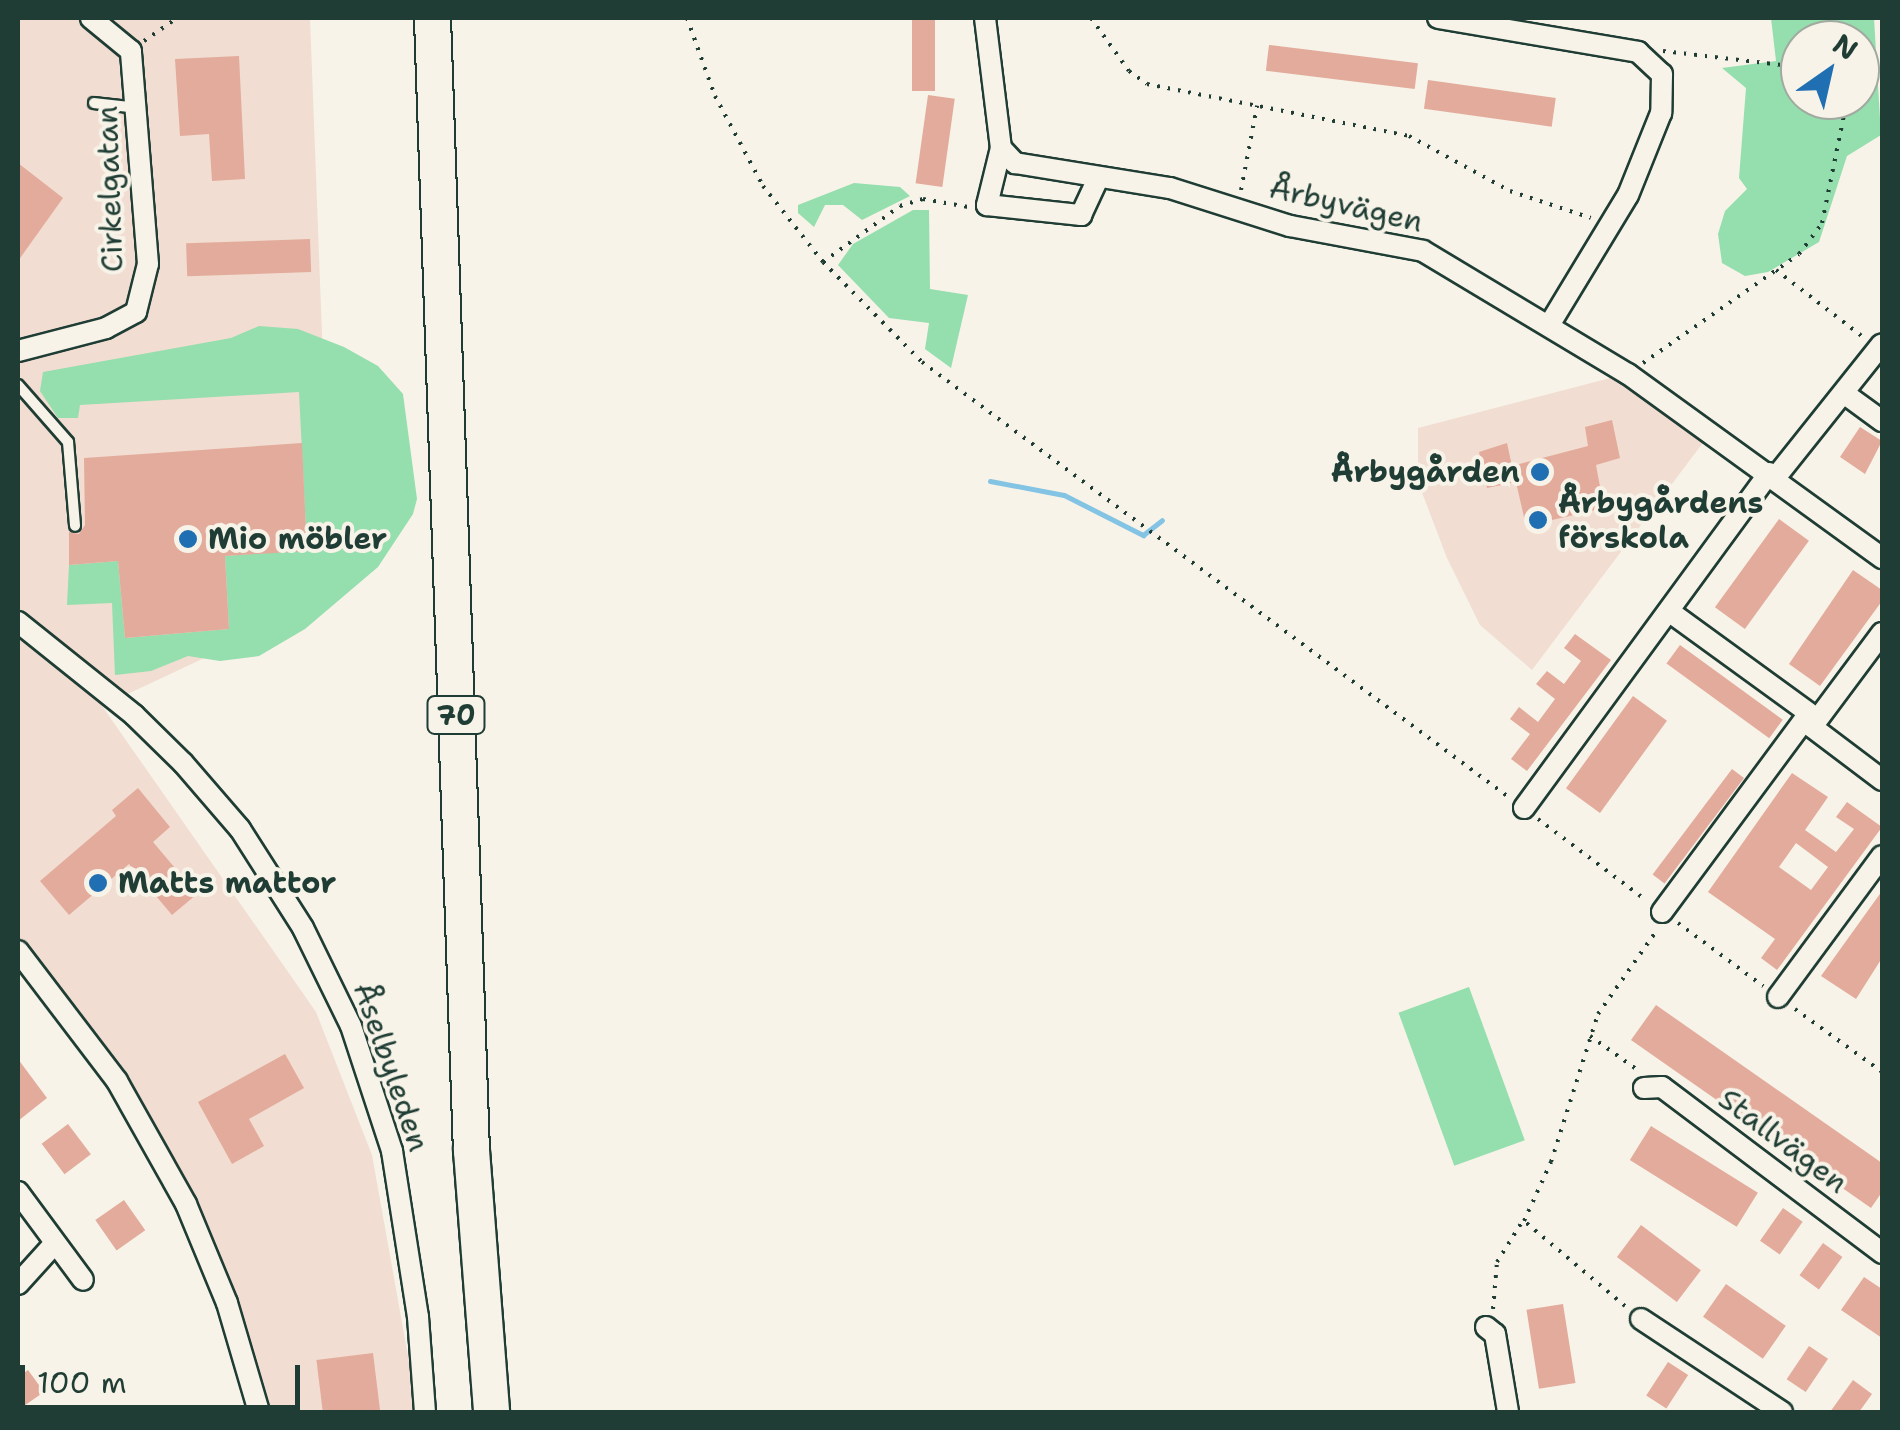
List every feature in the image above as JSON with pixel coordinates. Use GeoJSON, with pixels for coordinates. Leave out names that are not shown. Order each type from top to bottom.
{"type":"FeatureCollection","features":[{"type":"Feature","properties":{"kind":"highway","name":"70"},"geometry":{"type":"LineString","coordinates":[[432,18],[472,1170],[491,1412]]}},
{"type":"Feature","properties":{"kind":"highway","name":"70"},"geometry":{"type":"LineString","coordinates":[[455,18],[494,1156],[513,1412]]}},
{"type":"Feature","properties":{"kind":"street"},"geometry":{"type":"LineString","coordinates":[[91,18],[131,51]]}},
{"type":"Feature","properties":{"kind":"street"},"geometry":{"type":"LineString","coordinates":[[985,18],[1001,148],[987,204],[1082,214],[1098,179]]}},
{"type":"Feature","properties":{"kind":"street"},"geometry":{"type":"LineString","coordinates":[[1438,18],[1638,52],[1662,74],[1661,114],[1612,225],[1550,324]]}},
{"type":"Feature","properties":{"kind":"street","name":"Cirkelgatan"},"geometry":{"type":"LineString","coordinates":[[18,351],[106,328],[136,312],[148,264],[139,108],[131,51]]}},
{"type":"Feature","properties":{"kind":"street","name":"Årbyvägen"},"geometry":{"type":"LineString","coordinates":[[1001,148],[1031,170],[1170,188],[1237,210],[1423,252],[1550,324],[1628,374],[1882,558]]}},
{"type":"Feature","properties":{"kind":"street"},"geometry":{"type":"LineString","coordinates":[[1524,808],[1772,475],[1845,394],[1880,346]]}},
{"type":"Feature","properties":{"kind":"street"},"geometry":{"type":"LineString","coordinates":[[1845,394],[1882,421]]}},
{"type":"Feature","properties":{"kind":"street"},"geometry":{"type":"LineString","coordinates":[[1670,612],[1882,780]]}},
{"type":"Feature","properties":{"kind":"street","name":"Åselbyleden"},"geometry":{"type":"LineString","coordinates":[[18,622],[134,715],[183,763],[240,830],[303,928],[351,1026],[392,1151],[418,1317],[424,1412]]}},
{"type":"Feature","properties":{"kind":"street"},"geometry":{"type":"LineString","coordinates":[[1662,912],[1882,633]]}},
{"type":"Feature","properties":{"kind":"street"},"geometry":{"type":"LineString","coordinates":[[1778,997],[1882,856]]}},
{"type":"Feature","properties":{"kind":"street"},"geometry":{"type":"LineString","coordinates":[[18,951],[117,1081],[186,1204],[227,1302],[260,1412]]}},
{"type":"Feature","properties":{"kind":"street","name":"Stallvägen"},"geometry":{"type":"LineString","coordinates":[[1653,1087],[1882,1253]]}},
{"type":"Feature","properties":{"kind":"street"},"geometry":{"type":"LineString","coordinates":[[18,1192],[83,1280]]}},
{"type":"Feature","properties":{"kind":"street"},"geometry":{"type":"LineString","coordinates":[[18,1284],[56,1243]]}},
{"type":"Feature","properties":{"kind":"street"},"geometry":{"type":"LineString","coordinates":[[1641,1319],[1782,1412]]}},
{"type":"Feature","properties":{"kind":"street"},"geometry":{"type":"LineString","coordinates":[[1490,1330],[1508,1412]]}},
{"type":"Feature","properties":{"kind":"lane"},"geometry":{"type":"LineString","coordinates":[[94,103],[139,108]]}},
{"type":"Feature","properties":{"kind":"lane"},"geometry":{"type":"LineString","coordinates":[[18,386],[68,442],[75,526]]}},
{"type":"Feature","properties":{"kind":"path"},"geometry":{"type":"LineString","coordinates":[[131,51],[177,18]]}},
{"type":"Feature","properties":{"kind":"path"},"geometry":{"type":"LineString","coordinates":[[687,18],[715,96],[762,186],[823,262],[922,362],[1662,912]]}},
{"type":"Feature","properties":{"kind":"path"},"geometry":{"type":"LineString","coordinates":[[1092,18],[1130,71],[1147,84],[1410,136],[1510,191],[1612,225]]}},
{"type":"Feature","properties":{"kind":"path"},"geometry":{"type":"LineString","coordinates":[[1638,52],[1682,50],[1780,63]]}},
{"type":"Feature","properties":{"kind":"path"},"geometry":{"type":"LineString","coordinates":[[1237,210],[1257,105]]}},
{"type":"Feature","properties":{"kind":"path"},"geometry":{"type":"LineString","coordinates":[[1628,374],[1800,254],[1822,223],[1844,120]]}},
{"type":"Feature","properties":{"kind":"path"},"geometry":{"type":"LineString","coordinates":[[823,262],[900,206],[923,199],[987,204]]}},
{"type":"Feature","properties":{"kind":"path"},"geometry":{"type":"LineString","coordinates":[[1776,270],[1880,346]]}},
{"type":"Feature","properties":{"kind":"path"},"geometry":{"type":"LineString","coordinates":[[1490,1330],[1497,1262],[1524,1221],[1551,1162],[1598,1014],[1668,916],[1882,1072]]}},
{"type":"Feature","properties":{"kind":"path"},"geometry":{"type":"LineString","coordinates":[[1590,1036],[1653,1087]]}},
{"type":"Feature","properties":{"kind":"path"},"geometry":{"type":"LineString","coordinates":[[1524,1221],[1641,1319]]}},
{"type":"Feature","properties":{"kind":"shaded area"},"geometry":{"type":"Polygon","coordinates":[[[18,18],[310,18],[332,598],[102,706],[316,1012],[372,1155],[418,1412],[259,1412],[227,1303],[117,1081],[18,951],[18,18]]]}},
{"type":"Feature","properties":{"kind":"shaded area","name":"Årbygårdens förskola"},"geometry":{"type":"Polygon","coordinates":[[[1618,376],[1705,440],[1532,670],[1480,625],[1447,558],[1418,482],[1418,428],[1618,376]]]}},
{"type":"Feature","properties":{"kind":"green space"},"geometry":{"type":"Polygon","coordinates":[[[1771,18],[1874,18],[1780,20],[1780,120],[1880,118],[1881,135],[1847,156],[1819,242],[1768,272],[1745,276],[1722,263],[1718,234],[1725,211],[1747,189],[1739,178],[1746,88],[1722,68],[1776,61],[1771,18]]]}},
{"type":"Feature","properties":{"kind":"green space"},"geometry":{"type":"Polygon","coordinates":[[[854,183],[900,187],[910,196],[862,220],[843,205],[825,205],[814,227],[798,213],[798,205],[854,183]]]}},
{"type":"Feature","properties":{"kind":"green space"},"geometry":{"type":"Polygon","coordinates":[[[913,210],[929,210],[930,289],[968,295],[951,368],[925,349],[929,323],[889,318],[838,265],[853,244],[913,210]]]}},
{"type":"Feature","properties":{"kind":"green space"},"geometry":{"type":"Polygon","coordinates":[[[259,326],[298,329],[344,347],[378,366],[403,394],[417,499],[413,514],[378,567],[305,629],[259,656],[220,661],[188,656],[151,671],[115,675],[112,603],[67,605],[69,565],[118,561],[125,638],[229,629],[225,556],[307,550],[299,392],[80,405],[78,418],[58,418],[40,391],[43,372],[231,338],[259,326]]]}},
{"type":"Feature","properties":{"kind":"green space"},"geometry":{"type":"Polygon","coordinates":[[[1469,987],[1525,1140],[1454,1166],[1399,1013],[1469,987]]]}},
{"type":"Feature","properties":{"kind":"building"},"geometry":{"type":"Polygon","coordinates":[[[912,18],[935,18],[935,91],[912,91],[912,18]]]}},
{"type":"Feature","properties":{"kind":"building"},"geometry":{"type":"Polygon","coordinates":[[[1269,45],[1418,63],[1415,89],[1266,71],[1269,45]]]}},
{"type":"Feature","properties":{"kind":"building"},"geometry":{"type":"Polygon","coordinates":[[[239,56],[245,179],[212,181],[209,134],[180,136],[175,59],[239,56]]]}},
{"type":"Feature","properties":{"kind":"building"},"geometry":{"type":"Polygon","coordinates":[[[1428,80],[1556,98],[1552,127],[1424,109],[1428,80]]]}},
{"type":"Feature","properties":{"kind":"building"},"geometry":{"type":"Polygon","coordinates":[[[928,95],[955,99],[942,187],[916,183],[928,95]]]}},
{"type":"Feature","properties":{"kind":"building"},"geometry":{"type":"Polygon","coordinates":[[[18,163],[63,198],[18,261],[18,163]]]}},
{"type":"Feature","properties":{"kind":"building"},"geometry":{"type":"Polygon","coordinates":[[[310,239],[311,272],[187,276],[186,243],[310,239]]]}},
{"type":"Feature","properties":{"kind":"building","name":"Årbygården"},"geometry":{"type":"Polygon","coordinates":[[[1612,420],[1620,458],[1596,465],[1604,508],[1526,526],[1516,482],[1487,488],[1479,452],[1507,443],[1512,466],[1588,446],[1585,427],[1612,420]]]}},
{"type":"Feature","properties":{"kind":"building"},"geometry":{"type":"Polygon","coordinates":[[[1860,427],[1882,441],[1865,474],[1840,457],[1860,427]]]}},
{"type":"Feature","properties":{"kind":"building","name":"Mio möbler"},"geometry":{"type":"Polygon","coordinates":[[[302,443],[307,551],[225,556],[229,629],[125,638],[118,561],[69,565],[69,532],[79,534],[85,525],[84,458],[302,443]]]}},
{"type":"Feature","properties":{"kind":"building"},"geometry":{"type":"Polygon","coordinates":[[[1779,519],[1809,541],[1745,629],[1715,607],[1779,519]]]}},
{"type":"Feature","properties":{"kind":"building"},"geometry":{"type":"Polygon","coordinates":[[[1853,570],[1882,590],[1882,601],[1820,686],[1789,664],[1853,570]]]}},
{"type":"Feature","properties":{"kind":"building"},"geometry":{"type":"Polygon","coordinates":[[[1575,634],[1611,660],[1527,771],[1511,759],[1530,734],[1510,719],[1519,707],[1538,722],[1555,699],[1536,684],[1547,671],[1564,684],[1581,661],[1564,648],[1575,634]]]}},
{"type":"Feature","properties":{"kind":"building"},"geometry":{"type":"Polygon","coordinates":[[[1680,645],[1783,720],[1769,738],[1666,664],[1680,645]]]}},
{"type":"Feature","properties":{"kind":"building"},"geometry":{"type":"Polygon","coordinates":[[[1633,696],[1667,721],[1600,813],[1566,788],[1633,696]]]}},
{"type":"Feature","properties":{"kind":"building"},"geometry":{"type":"Polygon","coordinates":[[[1732,769],[1744,778],[1665,883],[1653,874],[1732,769]]]}},
{"type":"Feature","properties":{"kind":"building"},"geometry":{"type":"Polygon","coordinates":[[[1792,773],[1828,797],[1805,830],[1836,852],[1854,829],[1836,817],[1847,802],[1882,827],[1777,970],[1761,958],[1775,939],[1708,892],[1792,773]],[[1796,843],[1779,867],[1811,890],[1828,867],[1796,843]]]}},
{"type":"Feature","properties":{"kind":"building"},"geometry":{"type":"Polygon","coordinates":[[[138,788],[170,827],[153,842],[197,894],[172,915],[129,864],[69,915],[40,881],[116,816],[112,810],[138,788]]]}},
{"type":"Feature","properties":{"kind":"building"},"geometry":{"type":"Polygon","coordinates":[[[1882,891],[1882,958],[1856,999],[1821,976],[1882,891]]]}},
{"type":"Feature","properties":{"kind":"building"},"geometry":{"type":"Polygon","coordinates":[[[1656,1005],[1882,1163],[1882,1192],[1871,1208],[1631,1040],[1656,1005]]]}},
{"type":"Feature","properties":{"kind":"building"},"geometry":{"type":"Polygon","coordinates":[[[285,1054],[304,1088],[249,1119],[264,1146],[232,1164],[198,1102],[285,1054]]]}},
{"type":"Feature","properties":{"kind":"building"},"geometry":{"type":"Polygon","coordinates":[[[18,1059],[47,1098],[18,1121],[18,1059]]]}},
{"type":"Feature","properties":{"kind":"building"},"geometry":{"type":"Polygon","coordinates":[[[68,1124],[91,1154],[65,1174],[42,1144],[68,1124]]]}},
{"type":"Feature","properties":{"kind":"building"},"geometry":{"type":"Polygon","coordinates":[[[1651,1126],[1758,1193],[1737,1227],[1630,1160],[1651,1126]]]}},
{"type":"Feature","properties":{"kind":"building"},"geometry":{"type":"Polygon","coordinates":[[[124,1200],[145,1230],[117,1250],[95,1220],[124,1200]]]}},
{"type":"Feature","properties":{"kind":"building"},"geometry":{"type":"Polygon","coordinates":[[[1783,1208],[1803,1222],[1780,1255],[1760,1241],[1783,1208]]]}},
{"type":"Feature","properties":{"kind":"building"},"geometry":{"type":"Polygon","coordinates":[[[1641,1225],[1701,1270],[1677,1302],[1617,1257],[1641,1225]]]}},
{"type":"Feature","properties":{"kind":"building"},"geometry":{"type":"Polygon","coordinates":[[[1823,1243],[1842,1257],[1819,1289],[1799,1275],[1823,1243]]]}},
{"type":"Feature","properties":{"kind":"building"},"geometry":{"type":"Polygon","coordinates":[[[1864,1277],[1882,1289],[1882,1338],[1841,1310],[1864,1277]]]}},
{"type":"Feature","properties":{"kind":"building"},"geometry":{"type":"Polygon","coordinates":[[[1726,1284],[1786,1326],[1763,1359],[1703,1317],[1726,1284]]]}},
{"type":"Feature","properties":{"kind":"building"},"geometry":{"type":"Polygon","coordinates":[[[1563,1304],[1576,1383],[1539,1389],[1526,1310],[1563,1304]]]}},
{"type":"Feature","properties":{"kind":"building"},"geometry":{"type":"Polygon","coordinates":[[[1809,1346],[1828,1359],[1806,1392],[1787,1379],[1809,1346]]]}},
{"type":"Feature","properties":{"kind":"building"},"geometry":{"type":"Polygon","coordinates":[[[373,1353],[380,1412],[323,1412],[316,1360],[373,1353]]]}},
{"type":"Feature","properties":{"kind":"building"},"geometry":{"type":"Polygon","coordinates":[[[1668,1362],[1688,1375],[1666,1409],[1646,1396],[1668,1362]]]}},
{"type":"Feature","properties":{"kind":"building"},"geometry":{"type":"Polygon","coordinates":[[[28,1370],[44,1392],[18,1410],[18,1377],[28,1370]]]}},
{"type":"Feature","properties":{"kind":"building"},"geometry":{"type":"Polygon","coordinates":[[[1853,1380],[1872,1394],[1859,1412],[1830,1412],[1853,1380]]]}},
{"type":"Feature","properties":{"kind":"waterway"},"geometry":{"type":"LineString","coordinates":[[990,481],[1064,495],[1143,535],[1162,520]]}},
{"type":"Feature","properties":{"kind":"place","name":"Årbygården"},"geometry":{"type":"Point","coordinates":[1540,472]}},
{"type":"Feature","properties":{"kind":"place","name":"Årbygårdens förskola"},"geometry":{"type":"Point","coordinates":[1538,520]}},
{"type":"Feature","properties":{"kind":"place","name":"Mio möbler"},"geometry":{"type":"Point","coordinates":[188,539]}},
{"type":"Feature","properties":{"kind":"place","name":"Matts mattor"},"geometry":{"type":"Point","coordinates":[98,883]}}]}
